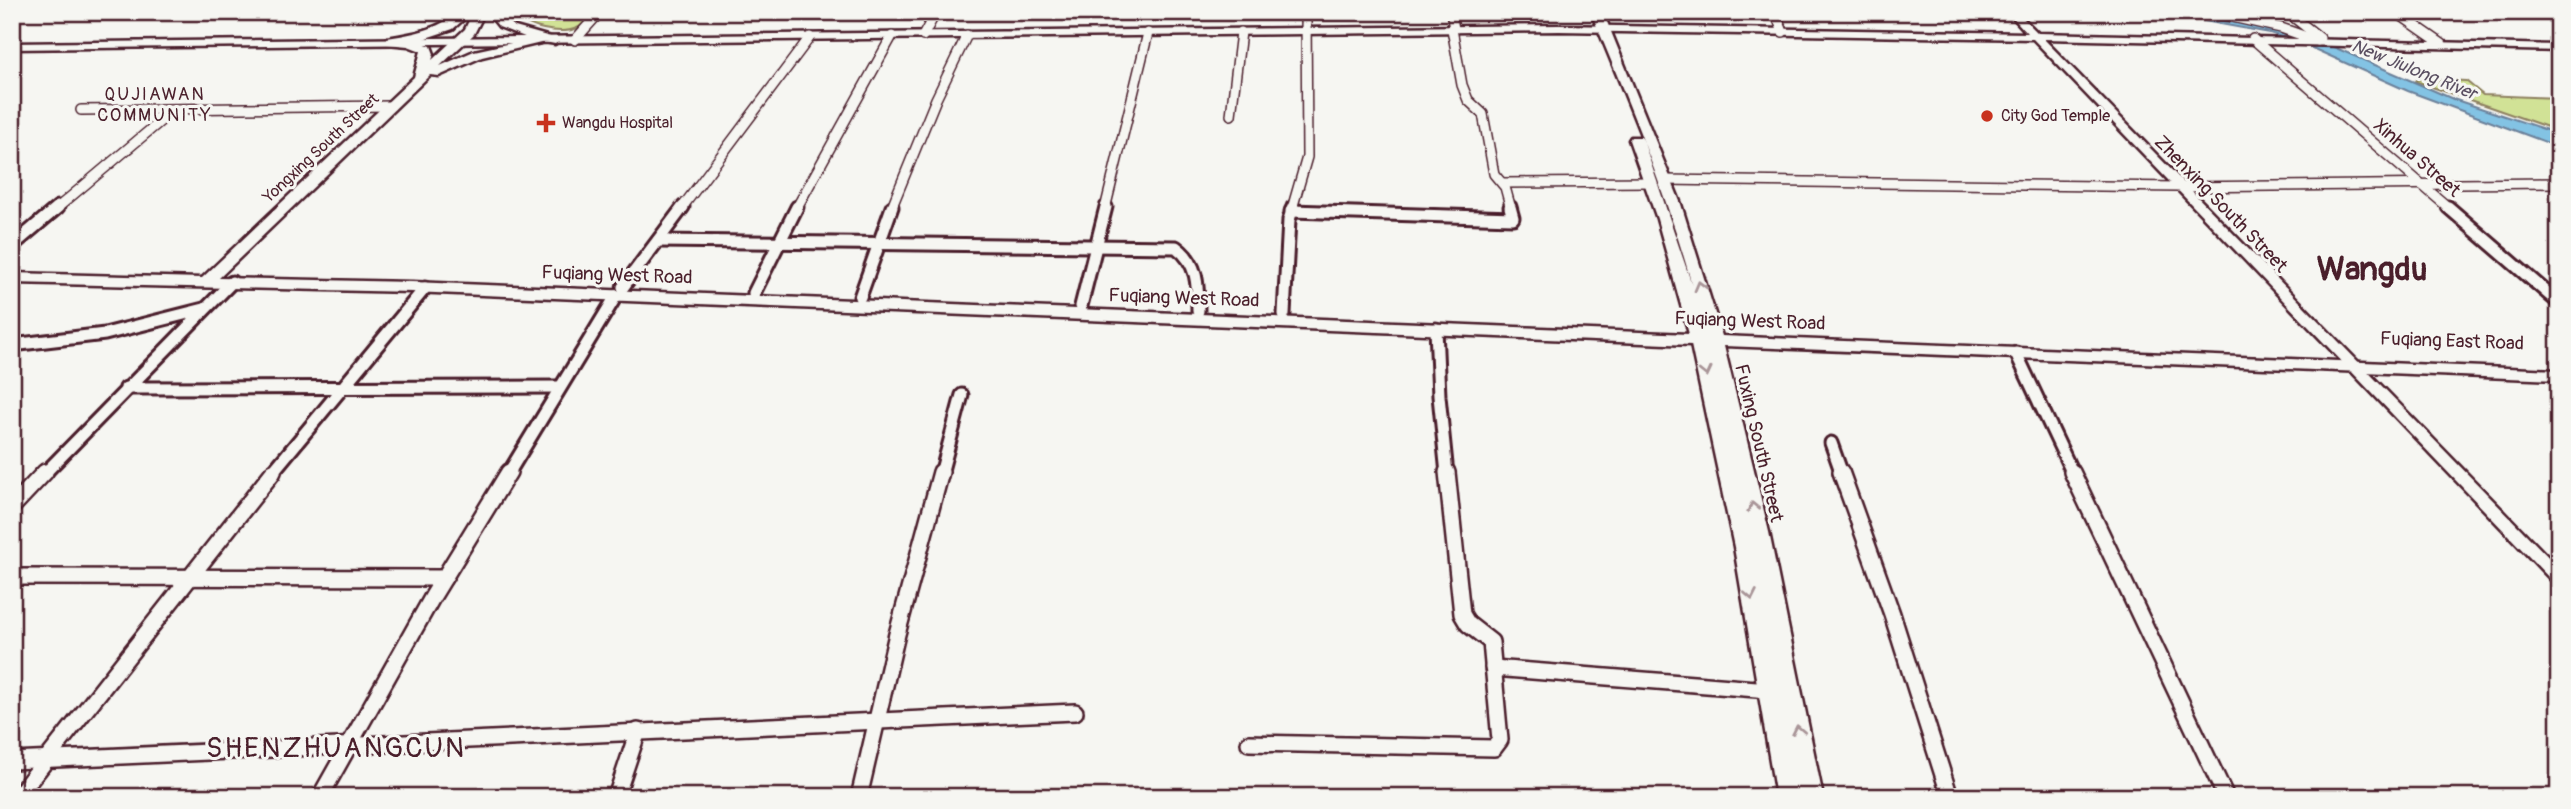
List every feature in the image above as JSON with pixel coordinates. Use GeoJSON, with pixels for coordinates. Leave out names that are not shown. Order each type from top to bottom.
{"type":"FeatureCollection","features":[{"type":"Feature","properties":{"kind":"main road"},"geometry":{"type":"LineString","coordinates":[[406,41],[435,33],[466,12]]}},
{"type":"Feature","properties":{"kind":"main road"},"geometry":{"type":"LineString","coordinates":[[465,40],[479,12]]}},
{"type":"Feature","properties":{"kind":"main road"},"geometry":{"type":"LineString","coordinates":[[465,40],[482,28],[491,12],[498,22],[510,28],[555,40]]}},
{"type":"Feature","properties":{"kind":"main road","name":"Fuxing South Street"},"geometry":{"type":"LineString","coordinates":[[1595,20],[1658,181],[1680,267],[1705,336],[1746,475],[1811,797]]}},
{"type":"Feature","properties":{"kind":"main road","name":"Yongxing South Street"},"geometry":{"type":"LineString","coordinates":[[220,279],[435,73],[465,40]]}},
{"type":"Feature","properties":{"kind":"main road","name":"Yongxing South Street"},"geometry":{"type":"LineString","coordinates":[[220,279],[391,106],[465,40]]}},
{"type":"Feature","properties":{"kind":"main road"},"geometry":{"type":"LineString","coordinates":[[435,73],[478,54],[540,40]]}},
{"type":"Feature","properties":{"kind":"main road"},"geometry":{"type":"LineString","coordinates":[[391,41],[427,48],[428,54],[419,80]]}},
{"type":"Feature","properties":{"kind":"main road","name":"Fuqiang West Road"},"geometry":{"type":"LineString","coordinates":[[12,270],[425,288],[860,297],[1284,314],[2016,353],[2348,362]]}},
{"type":"Feature","properties":{"kind":"main road","name":"Fuqiang West Road"},"geometry":{"type":"LineString","coordinates":[[12,278],[220,279],[619,292],[1436,329],[1705,336],[2348,362]]}},
{"type":"Feature","properties":{"kind":"main road","name":"Fuxing South Street"},"geometry":{"type":"LineString","coordinates":[[1705,336],[1788,797]]}},
{"type":"Feature","properties":{"kind":"main road","name":"Fuqiang East Road"},"geometry":{"type":"LineString","coordinates":[[2348,362],[2559,366]]}},
{"type":"Feature","properties":{"kind":"main road","name":"Fuqiang East Road"},"geometry":{"type":"LineString","coordinates":[[2348,362],[2559,376]]}},
{"type":"Feature","properties":{"kind":"street"},"geometry":{"type":"LineString","coordinates":[[575,40],[600,12]]}},
{"type":"Feature","properties":{"kind":"street"},"geometry":{"type":"LineString","coordinates":[[923,36],[936,12]]}},
{"type":"Feature","properties":{"kind":"street"},"geometry":{"type":"LineString","coordinates":[[1284,314],[1291,211],[1307,157],[1306,12]]}},
{"type":"Feature","properties":{"kind":"street"},"geometry":{"type":"LineString","coordinates":[[1291,211],[1513,218],[1502,183],[1492,167],[1483,114],[1465,94],[1451,12]]}},
{"type":"Feature","properties":{"kind":"street"},"geometry":{"type":"LineString","coordinates":[[1774,12],[1783,32]]}},
{"type":"Feature","properties":{"kind":"street","name":"Zhenxing South Street"},"geometry":{"type":"LineString","coordinates":[[2012,12],[2178,187],[2559,578]]}},
{"type":"Feature","properties":{"kind":"street"},"geometry":{"type":"LineString","coordinates":[[2210,12],[2281,28],[2319,41]]}},
{"type":"Feature","properties":{"kind":"street"},"geometry":{"type":"LineString","coordinates":[[2287,12],[2319,41]]}},
{"type":"Feature","properties":{"kind":"street"},"geometry":{"type":"LineString","coordinates":[[2396,12],[2442,44]]}},
{"type":"Feature","properties":{"kind":"street"},"geometry":{"type":"LineString","coordinates":[[12,46],[1453,29],[1595,20],[1783,32],[2253,39],[2559,48]]}},
{"type":"Feature","properties":{"kind":"street"},"geometry":{"type":"LineString","coordinates":[[1231,115],[1241,32]]}},
{"type":"Feature","properties":{"kind":"street"},"geometry":{"type":"LineString","coordinates":[[1081,306],[1098,246],[1134,82],[1148,33]]}},
{"type":"Feature","properties":{"kind":"street"},"geometry":{"type":"LineString","coordinates":[[860,297],[902,176],[938,90],[967,35]]}},
{"type":"Feature","properties":{"kind":"street"},"geometry":{"type":"LineString","coordinates":[[754,293],[779,242],[892,36]]}},
{"type":"Feature","properties":{"kind":"street"},"geometry":{"type":"LineString","coordinates":[[320,797],[444,578],[619,292],[810,37]]}},
{"type":"Feature","properties":{"kind":"street","name":"Xinhua Street"},"geometry":{"type":"LineString","coordinates":[[2253,39],[2559,303]]}},
{"type":"Feature","properties":{"kind":"street"},"geometry":{"type":"LineString","coordinates":[[81,110],[391,106]]}},
{"type":"Feature","properties":{"kind":"street"},"geometry":{"type":"LineString","coordinates":[[12,246],[175,109]]}},
{"type":"Feature","properties":{"kind":"street"},"geometry":{"type":"LineString","coordinates":[[1502,183],[1658,181],[2178,187],[2559,183]]}},
{"type":"Feature","properties":{"kind":"street"},"geometry":{"type":"LineString","coordinates":[[658,241],[1176,247],[1188,254],[1198,279],[1198,311]]}},
{"type":"Feature","properties":{"kind":"street"},"geometry":{"type":"LineString","coordinates":[[12,507],[205,308],[220,279]]}},
{"type":"Feature","properties":{"kind":"street"},"geometry":{"type":"LineString","coordinates":[[17,797],[342,387],[425,288]]}},
{"type":"Feature","properties":{"kind":"street"},"geometry":{"type":"LineString","coordinates":[[12,345],[105,334],[205,308]]}},
{"type":"Feature","properties":{"kind":"street"},"geometry":{"type":"LineString","coordinates":[[1249,743],[1494,748],[1500,740],[1492,642],[1487,635],[1468,627],[1462,614],[1439,396],[1436,329]]}},
{"type":"Feature","properties":{"kind":"street"},"geometry":{"type":"LineString","coordinates":[[2016,353],[2226,797]]}},
{"type":"Feature","properties":{"kind":"street"},"geometry":{"type":"LineString","coordinates":[[126,388],[559,387]]}},
{"type":"Feature","properties":{"kind":"street"},"geometry":{"type":"LineString","coordinates":[[859,797],[900,621],[962,395]]}},
{"type":"Feature","properties":{"kind":"street"},"geometry":{"type":"LineString","coordinates":[[1831,443],[1892,614],[1950,797]]}},
{"type":"Feature","properties":{"kind":"street"},"geometry":{"type":"LineString","coordinates":[[12,577],[444,578]]}},
{"type":"Feature","properties":{"kind":"street"},"geometry":{"type":"LineString","coordinates":[[1493,668],[1769,690]]}},
{"type":"Feature","properties":{"kind":"street"},"geometry":{"type":"LineString","coordinates":[[12,761],[1075,712]]}},
{"type":"Feature","properties":{"kind":"street"},"geometry":{"type":"LineString","coordinates":[[616,797],[638,731]]}},
{"type":"Feature","properties":{"kind":"green space"},"geometry":{"type":"Polygon","coordinates":[[[516,12],[594,12],[580,27],[562,31],[527,23],[516,12]]]}},
{"type":"Feature","properties":{"kind":"green space"},"geometry":{"type":"Polygon","coordinates":[[[2415,81],[2466,81],[2483,95],[2559,98],[2559,131],[2415,81]]]}},
{"type":"Feature","properties":{"kind":"water"},"geometry":{"type":"Polygon","coordinates":[[[2155,12],[2199,12],[2286,31],[2336,48],[2453,99],[2559,134],[2559,147],[2408,91],[2312,48],[2270,33],[2155,12]]]}},
{"type":"Feature","properties":{"kind":"place","name":"City God Temple"},"geometry":{"type":"Point","coordinates":[1987,116]}},
{"type":"Feature","properties":{"kind":"place","name":"Wangdu Hospital"},"geometry":{"type":"Point","coordinates":[546,123]}},
{"type":"Feature","properties":{"kind":"district","name":"QUJIAWAN COMMUNITY"},"geometry":{"type":"Point","coordinates":[155,104]}},
{"type":"Feature","properties":{"kind":"district","name":"Wangdu"},"geometry":{"type":"Point","coordinates":[2372,269]}},
{"type":"Feature","properties":{"kind":"district","name":"SHENZHUANGCUN"},"geometry":{"type":"Point","coordinates":[336,748]}},
{"type":"Feature","properties":{"kind":"water label","name":"New Jiulong River"},"geometry":{"type":"Point","coordinates":[2414,70]}}]}
